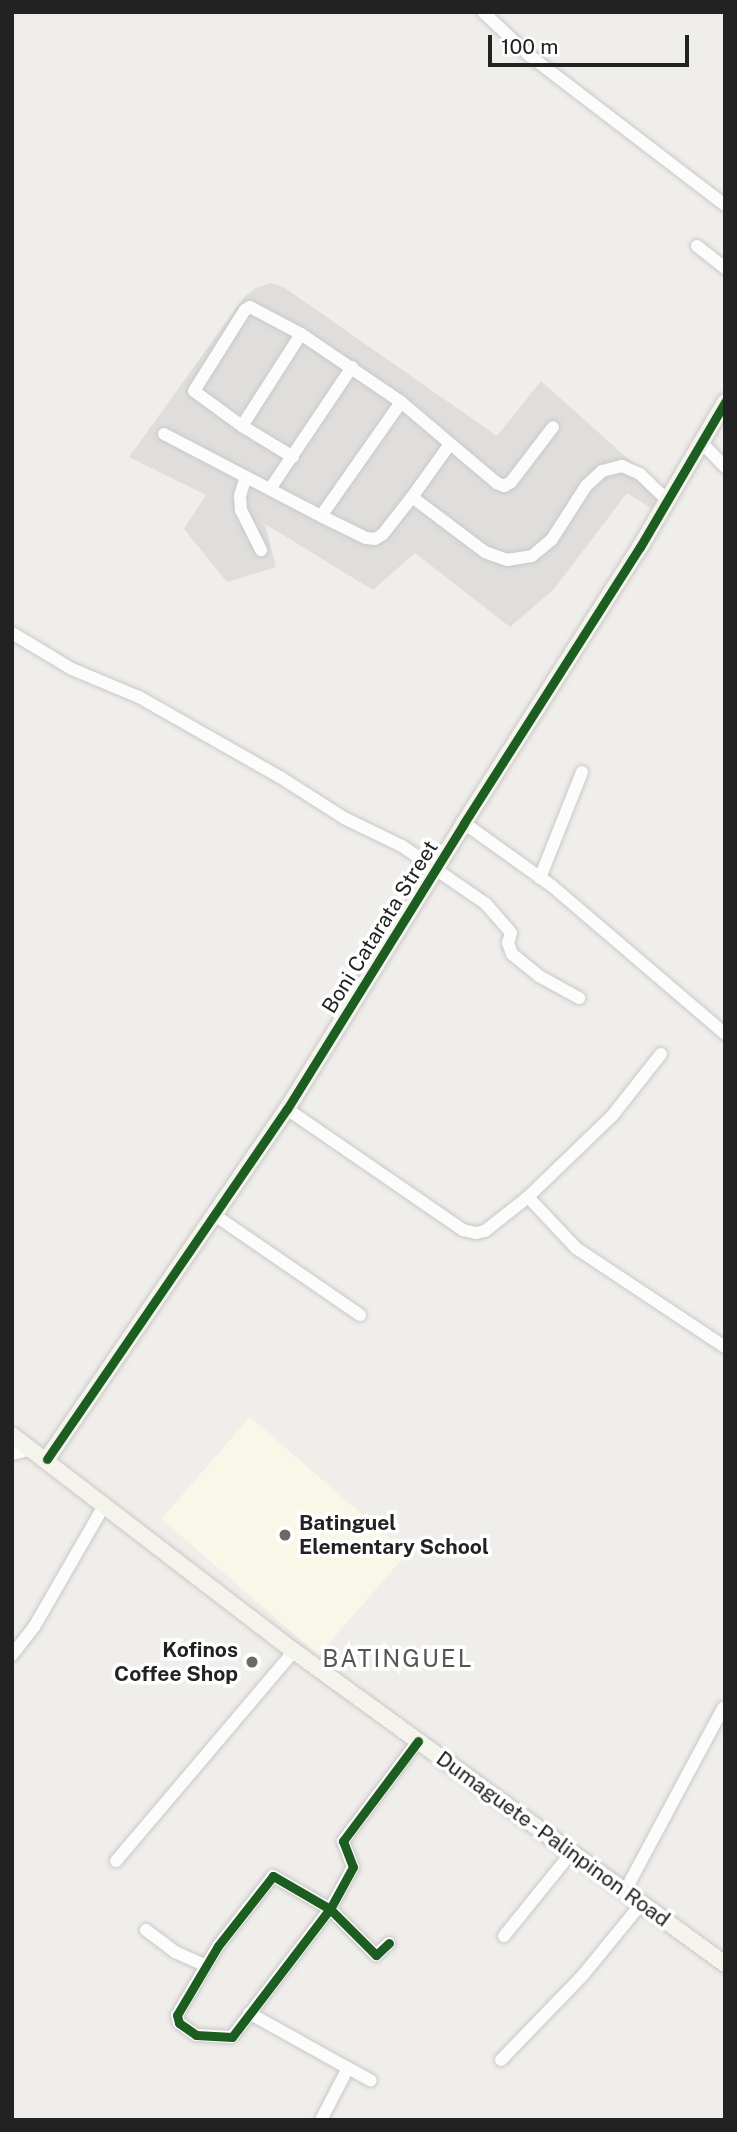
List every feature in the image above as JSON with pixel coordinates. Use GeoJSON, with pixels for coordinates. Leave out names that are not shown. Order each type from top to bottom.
{"type":"FeatureCollection","features":[{"type":"Feature","properties":{"kind":"street"},"geometry":{"type":"LineString","coordinates":[[483,12],[530,56],[725,205]]}},
{"type":"Feature","properties":{"kind":"street"},"geometry":{"type":"LineString","coordinates":[[697,246],[725,268]]}},
{"type":"Feature","properties":{"kind":"street"},"geometry":{"type":"LineString","coordinates":[[293,457],[197,395],[195,386],[245,310],[250,307],[301,334],[352,367],[401,402],[504,486],[511,482],[553,427]]}},
{"type":"Feature","properties":{"kind":"street"},"geometry":{"type":"LineString","coordinates":[[242,426],[301,334]]}},
{"type":"Feature","properties":{"kind":"street"},"geometry":{"type":"LineString","coordinates":[[270,489],[352,367]]}},
{"type":"Feature","properties":{"kind":"street"},"geometry":{"type":"LineString","coordinates":[[321,516],[401,402]]}},
{"type":"Feature","properties":{"kind":"street","name":"Boni Catarata Street"},"geometry":{"type":"LineString","coordinates":[[47,1459],[287,1109],[464,823],[592,624],[725,402]]}},
{"type":"Feature","properties":{"kind":"street"},"geometry":{"type":"LineString","coordinates":[[164,434],[321,516],[366,538],[375,539],[383,534],[450,444]]}},
{"type":"Feature","properties":{"kind":"street"},"geometry":{"type":"LineString","coordinates":[[701,442],[725,467]]}},
{"type":"Feature","properties":{"kind":"street"},"geometry":{"type":"LineString","coordinates":[[412,497],[485,552],[507,560],[533,556],[552,539],[586,486],[602,471],[622,466],[640,474],[667,499]]}},
{"type":"Feature","properties":{"kind":"street"},"geometry":{"type":"LineString","coordinates":[[246,477],[240,496],[241,510],[261,550]]}},
{"type":"Feature","properties":{"kind":"street"},"geometry":{"type":"LineString","coordinates":[[12,633],[72,669],[150,703],[280,777],[344,818],[402,846],[486,904],[503,920],[511,933],[508,943],[512,954],[539,976],[579,998]]}},
{"type":"Feature","properties":{"kind":"street"},"geometry":{"type":"LineString","coordinates":[[540,878],[582,772]]}},
{"type":"Feature","properties":{"kind":"street"},"geometry":{"type":"LineString","coordinates":[[464,823],[540,878],[725,1034]]}},
{"type":"Feature","properties":{"kind":"street"},"geometry":{"type":"LineString","coordinates":[[287,1109],[463,1230],[476,1233],[485,1231],[528,1197],[611,1116],[661,1054]]}},
{"type":"Feature","properties":{"kind":"street"},"geometry":{"type":"LineString","coordinates":[[528,1197],[576,1248],[725,1347]]}},
{"type":"Feature","properties":{"kind":"street"},"geometry":{"type":"LineString","coordinates":[[216,1216],[360,1315]]}},
{"type":"Feature","properties":{"kind":"street","name":"Dumaguete - Palinpinon Road"},"geometry":{"type":"LineString","coordinates":[[12,1435],[47,1459],[294,1651],[725,1964]]}},
{"type":"Feature","properties":{"kind":"street"},"geometry":{"type":"LineString","coordinates":[[12,1454],[32,1449]]}},
{"type":"Feature","properties":{"kind":"street"},"geometry":{"type":"LineString","coordinates":[[12,1655],[34,1627],[105,1504]]}},
{"type":"Feature","properties":{"kind":"street"},"geometry":{"type":"LineString","coordinates":[[116,1861],[294,1651]]}},
{"type":"Feature","properties":{"kind":"street"},"geometry":{"type":"LineString","coordinates":[[625,1891],[723,1708]]}},
{"type":"Feature","properties":{"kind":"street"},"geometry":{"type":"LineString","coordinates":[[389,1943],[376,1955],[330,1909],[273,1876],[218,1946],[177,2015],[179,2023],[196,2035],[232,2037],[330,1909],[354,1867],[343,1841],[418,1741]]}},
{"type":"Feature","properties":{"kind":"street"},"geometry":{"type":"LineString","coordinates":[[505,1936],[572,1852]]}},
{"type":"Feature","properties":{"kind":"street"},"geometry":{"type":"LineString","coordinates":[[501,2060],[583,1975],[642,1903]]}},
{"type":"Feature","properties":{"kind":"street"},"geometry":{"type":"LineString","coordinates":[[146,1930],[175,1952],[206,1966]]}},
{"type":"Feature","properties":{"kind":"street"},"geometry":{"type":"LineString","coordinates":[[249,2013],[370,2081]]}},
{"type":"Feature","properties":{"kind":"street"},"geometry":{"type":"LineString","coordinates":[[321,2120],[348,2068]]}},
{"type":"Feature","properties":{"kind":"shaded area"},"geometry":{"type":"Polygon","coordinates":[[[271,283],[285,288],[497,436],[541,381],[664,491],[651,508],[627,493],[554,589],[510,627],[415,553],[373,590],[265,524],[276,567],[227,582],[184,529],[206,495],[129,457],[244,297],[256,288],[271,283]]]}},
{"type":"Feature","properties":{"kind":"shaded area","name":"Batinguel Elementary School"},"geometry":{"type":"Polygon","coordinates":[[[250,1417],[407,1553],[318,1655],[161,1519],[250,1417]]]}},
{"type":"Feature","properties":{"kind":"cycle path"},"geometry":{"type":"LineString","coordinates":[[47,1459],[287,1109],[464,823],[640,547],[725,402]]}},
{"type":"Feature","properties":{"kind":"cycle path"},"geometry":{"type":"LineString","coordinates":[[389,1943],[376,1955],[330,1909],[273,1876],[218,1946],[177,2015],[179,2023],[196,2035],[232,2037],[330,1909],[353,1867],[343,1841],[418,1741]]}},
{"type":"Feature","properties":{"kind":"place","name":"Batinguel Elementary School"},"geometry":{"type":"Point","coordinates":[285,1535]}},
{"type":"Feature","properties":{"kind":"place","name":"Kofinos Coffee Shop"},"geometry":{"type":"Point","coordinates":[252,1662]}},
{"type":"Feature","properties":{"kind":"district","name":"BATINGUEL"},"geometry":{"type":"Point","coordinates":[398,1659]}}]}
